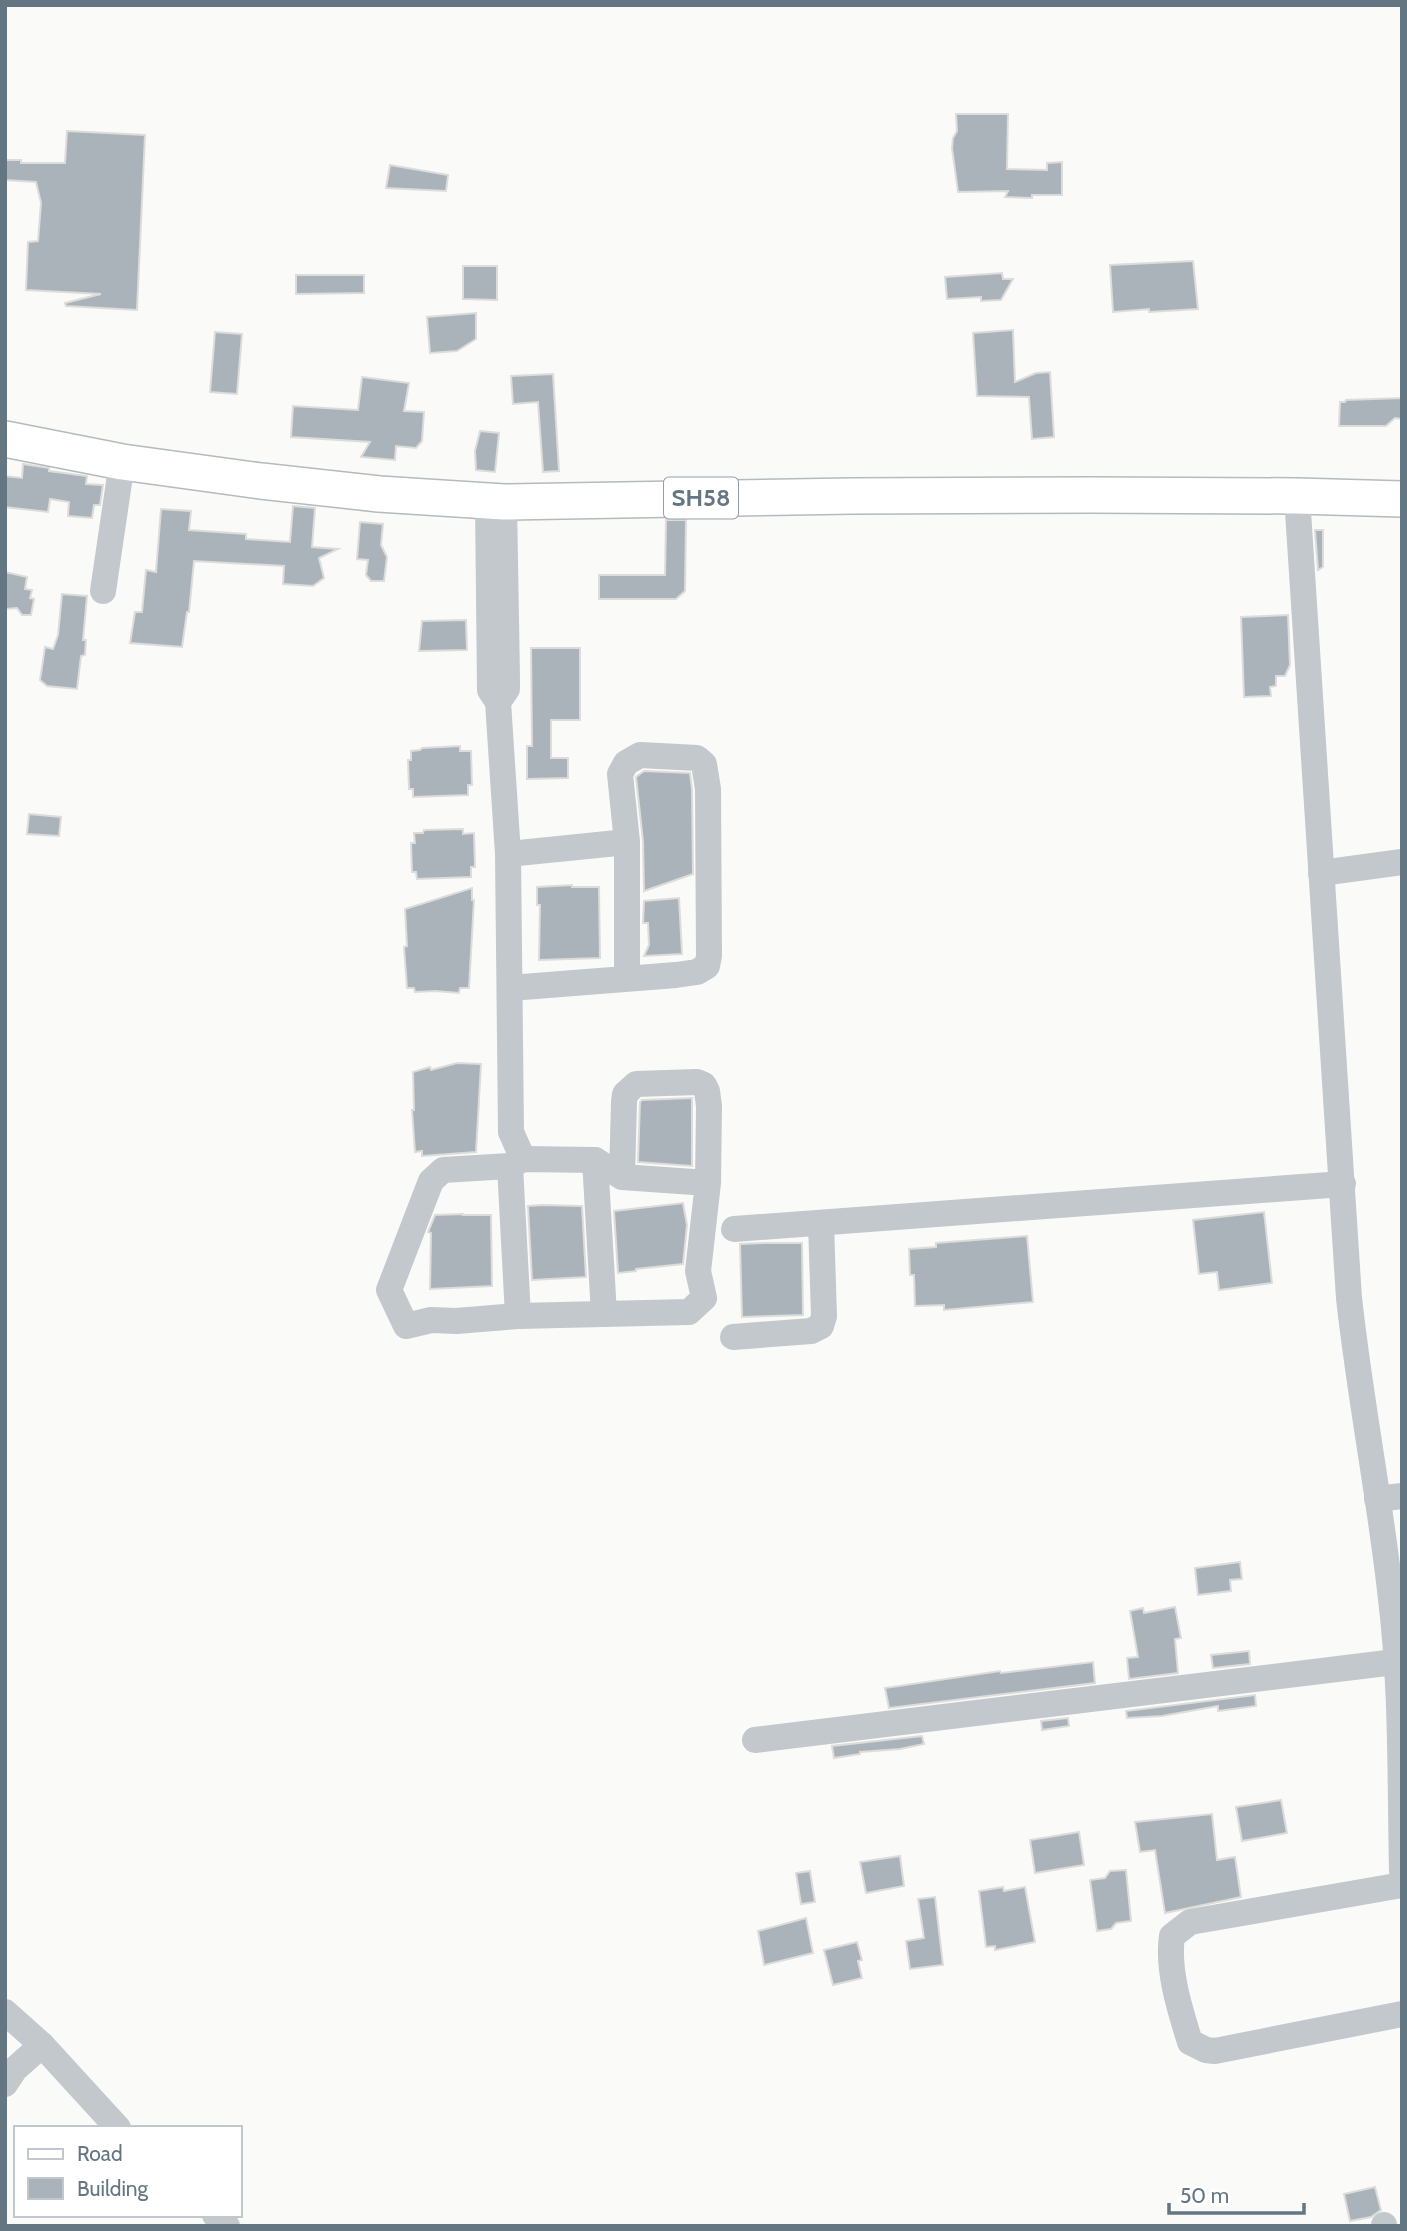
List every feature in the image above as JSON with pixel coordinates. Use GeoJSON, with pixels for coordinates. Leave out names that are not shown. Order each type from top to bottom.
{"type":"FeatureCollection","features":[{"type":"Feature","properties":{"kind":"main road","name":"SH58"},"geometry":{"type":"LineString","coordinates":[[5,439],[122,462],[340,489],[496,502],[865,496],[1297,496],[1402,499]]}},
{"type":"Feature","properties":{"kind":"street"},"geometry":{"type":"LineString","coordinates":[[103,591],[122,462]]}},
{"type":"Feature","properties":{"kind":"street"},"geometry":{"type":"LineString","coordinates":[[1297,496],[1349,1298],[1357,1369],[1389,1497],[1396,1597],[1395,1662],[1401,1752],[1402,1871]]}},
{"type":"Feature","properties":{"kind":"street"},"geometry":{"type":"LineString","coordinates":[[496,502],[491,690],[498,702],[508,854],[511,1132],[516,1162],[518,1315]]}},
{"type":"Feature","properties":{"kind":"street"},"geometry":{"type":"LineString","coordinates":[[510,988],[628,978],[697,972],[707,966],[707,772],[704,764],[697,758],[640,755],[626,763],[620,774],[627,842],[628,978]]}},
{"type":"Feature","properties":{"kind":"street"},"geometry":{"type":"LineString","coordinates":[[508,854],[627,842]]}},
{"type":"Feature","properties":{"kind":"street"},"geometry":{"type":"LineString","coordinates":[[1321,873],[1402,862]]}},
{"type":"Feature","properties":{"kind":"street"},"geometry":{"type":"LineString","coordinates":[[622,1177],[624,1102],[629,1088],[636,1084],[704,1084],[708,1091],[708,1183],[698,1271],[704,1298],[689,1312],[518,1315],[456,1321],[431,1320],[406,1326],[389,1290],[431,1181],[443,1170],[516,1162],[595,1160],[622,1177],[708,1183]]}},
{"type":"Feature","properties":{"kind":"street"},"geometry":{"type":"LineString","coordinates":[[595,1160],[604,1314]]}},
{"type":"Feature","properties":{"kind":"street"},"geometry":{"type":"LineString","coordinates":[[734,1229],[1343,1184]]}},
{"type":"Feature","properties":{"kind":"street"},"geometry":{"type":"LineString","coordinates":[[733,1337],[811,1331],[821,1326],[824,1316],[821,1223]]}},
{"type":"Feature","properties":{"kind":"street"},"geometry":{"type":"LineString","coordinates":[[755,1740],[1395,1662]]}},
{"type":"Feature","properties":{"kind":"street"},"geometry":{"type":"LineString","coordinates":[[1402,1885],[1190,1922],[1172,1936],[1169,1953],[1190,2042],[1206,2050],[1215,2051],[1402,2014]]}},
{"type":"Feature","properties":{"kind":"street"},"geometry":{"type":"LineString","coordinates":[[5,2012],[42,2045],[116,2126]]}},
{"type":"Feature","properties":{"kind":"street"},"geometry":{"type":"LineString","coordinates":[[5,2084],[15,2069],[42,2045]]}},
{"type":"Feature","properties":{"kind":"building"},"geometry":{"type":"Polygon","coordinates":[[[956,114],[1008,114],[1007,169],[1047,170],[1047,163],[1062,162],[1062,195],[1032,195],[1032,198],[1005,197],[1008,191],[958,192],[952,148],[957,131],[956,114]]]}},
{"type":"Feature","properties":{"kind":"building"},"geometry":{"type":"Polygon","coordinates":[[[67,131],[145,135],[137,310],[66,306],[65,303],[101,294],[26,290],[28,242],[38,241],[41,203],[36,182],[5,180],[5,160],[21,160],[21,163],[65,163],[67,131]]]}},
{"type":"Feature","properties":{"kind":"building"},"geometry":{"type":"Polygon","coordinates":[[[390,165],[448,175],[446,191],[386,188],[390,165]]]}},
{"type":"Feature","properties":{"kind":"building"},"geometry":{"type":"Polygon","coordinates":[[[1193,261],[1198,309],[1113,312],[1110,265],[1193,261]]]}},
{"type":"Feature","properties":{"kind":"building"},"geometry":{"type":"Polygon","coordinates":[[[463,266],[497,266],[497,300],[463,299],[463,266]]]}},
{"type":"Feature","properties":{"kind":"building"},"geometry":{"type":"Polygon","coordinates":[[[1002,273],[1003,279],[1013,279],[1001,300],[981,301],[981,297],[947,299],[945,277],[1002,273]]]}},
{"type":"Feature","properties":{"kind":"building"},"geometry":{"type":"Polygon","coordinates":[[[296,275],[364,275],[364,293],[296,294],[296,275]]]}},
{"type":"Feature","properties":{"kind":"building"},"geometry":{"type":"Polygon","coordinates":[[[476,313],[476,339],[457,351],[430,353],[427,317],[476,313]]]}},
{"type":"Feature","properties":{"kind":"building"},"geometry":{"type":"Polygon","coordinates":[[[1013,330],[1015,382],[1036,373],[1050,372],[1054,437],[1032,439],[1029,397],[977,396],[973,333],[1013,330]]]}},
{"type":"Feature","properties":{"kind":"building"},"geometry":{"type":"Polygon","coordinates":[[[215,332],[242,334],[237,394],[210,392],[215,332]]]}},
{"type":"Feature","properties":{"kind":"building"},"geometry":{"type":"Polygon","coordinates":[[[553,374],[559,471],[543,472],[538,402],[513,404],[511,376],[553,374]]]}},
{"type":"Feature","properties":{"kind":"building"},"geometry":{"type":"Polygon","coordinates":[[[362,377],[409,383],[404,411],[424,412],[422,441],[416,448],[396,446],[395,460],[361,457],[370,442],[291,437],[293,406],[358,410],[362,377]]]}},
{"type":"Feature","properties":{"kind":"building"},"geometry":{"type":"Polygon","coordinates":[[[1402,398],[1402,419],[1395,418],[1386,426],[1339,426],[1340,402],[1402,398]]]}},
{"type":"Feature","properties":{"kind":"building"},"geometry":{"type":"Polygon","coordinates":[[[480,431],[499,433],[495,472],[476,470],[475,451],[480,431]]]}},
{"type":"Feature","properties":{"kind":"building"},"geometry":{"type":"Polygon","coordinates":[[[23,464],[87,476],[86,484],[103,485],[100,505],[94,505],[92,518],[68,516],[69,502],[50,499],[48,512],[5,507],[5,476],[22,478],[23,464]]]}},
{"type":"Feature","properties":{"kind":"building"},"geometry":{"type":"Polygon","coordinates":[[[293,506],[315,508],[312,547],[338,549],[319,558],[324,578],[313,586],[283,584],[284,566],[194,561],[182,647],[130,643],[135,612],[142,612],[146,570],[156,572],[161,509],[191,511],[189,530],[246,534],[246,539],[290,542],[293,506]]]}},
{"type":"Feature","properties":{"kind":"building"},"geometry":{"type":"Polygon","coordinates":[[[666,520],[686,520],[685,591],[676,599],[599,599],[599,575],[665,575],[666,520]]]}},
{"type":"Feature","properties":{"kind":"building"},"geometry":{"type":"Polygon","coordinates":[[[360,522],[383,524],[381,545],[387,557],[384,581],[371,581],[366,575],[368,560],[357,559],[360,522]]]}},
{"type":"Feature","properties":{"kind":"building"},"geometry":{"type":"Polygon","coordinates":[[[1315,530],[1323,530],[1323,567],[1318,570],[1315,530]]]}},
{"type":"Feature","properties":{"kind":"building"},"geometry":{"type":"Polygon","coordinates":[[[5,572],[27,577],[25,589],[32,590],[30,598],[34,599],[31,615],[22,615],[17,608],[5,609],[5,572]]]}},
{"type":"Feature","properties":{"kind":"building"},"geometry":{"type":"Polygon","coordinates":[[[62,594],[87,596],[83,640],[86,640],[85,655],[81,656],[77,689],[47,686],[40,680],[45,647],[53,649],[58,635],[62,594]]]}},
{"type":"Feature","properties":{"kind":"building"},"geometry":{"type":"Polygon","coordinates":[[[1288,615],[1290,665],[1285,676],[1276,676],[1276,686],[1270,687],[1271,696],[1244,697],[1241,617],[1288,615]]]}},
{"type":"Feature","properties":{"kind":"building"},"geometry":{"type":"Polygon","coordinates":[[[466,620],[467,650],[419,651],[422,621],[466,620]]]}},
{"type":"Feature","properties":{"kind":"building"},"geometry":{"type":"Polygon","coordinates":[[[531,648],[580,648],[580,720],[551,720],[551,758],[568,758],[568,778],[527,779],[527,746],[532,746],[531,648]]]}},
{"type":"Feature","properties":{"kind":"building"},"geometry":{"type":"Polygon","coordinates":[[[460,746],[460,751],[471,751],[472,785],[468,785],[468,795],[413,797],[413,789],[409,789],[408,760],[411,760],[411,751],[460,746]]]}},
{"type":"Feature","properties":{"kind":"building"},"geometry":{"type":"Polygon","coordinates":[[[644,771],[690,773],[693,874],[644,891],[643,841],[636,777],[644,771]]]}},
{"type":"Feature","properties":{"kind":"building"},"geometry":{"type":"Polygon","coordinates":[[[29,814],[61,817],[59,836],[27,834],[29,814]]]}},
{"type":"Feature","properties":{"kind":"building"},"geometry":{"type":"Polygon","coordinates":[[[463,829],[463,834],[474,833],[475,867],[471,867],[471,877],[417,879],[416,872],[412,872],[411,843],[415,843],[414,833],[423,833],[424,830],[463,829]]]}},
{"type":"Feature","properties":{"kind":"building"},"geometry":{"type":"Polygon","coordinates":[[[537,887],[599,887],[600,958],[539,960],[540,905],[537,905],[537,887]]]}},
{"type":"Feature","properties":{"kind":"building"},"geometry":{"type":"Polygon","coordinates":[[[472,888],[474,900],[469,988],[460,988],[459,993],[415,992],[414,988],[407,988],[405,909],[472,888]]]}},
{"type":"Feature","properties":{"kind":"building"},"geometry":{"type":"Polygon","coordinates":[[[679,898],[682,954],[644,956],[649,945],[648,923],[643,923],[644,901],[679,898]]]}},
{"type":"Feature","properties":{"kind":"building"},"geometry":{"type":"Polygon","coordinates":[[[457,1063],[481,1064],[476,1152],[422,1156],[422,1151],[415,1152],[413,1072],[457,1063]]]}},
{"type":"Feature","properties":{"kind":"building"},"geometry":{"type":"Polygon","coordinates":[[[692,1098],[692,1166],[638,1162],[640,1102],[692,1098]]]}},
{"type":"Feature","properties":{"kind":"building"},"geometry":{"type":"Polygon","coordinates":[[[683,1203],[687,1225],[683,1264],[618,1273],[614,1211],[683,1203]]]}},
{"type":"Feature","properties":{"kind":"building"},"geometry":{"type":"Polygon","coordinates":[[[528,1206],[582,1206],[586,1277],[532,1280],[528,1206]]]}},
{"type":"Feature","properties":{"kind":"building"},"geometry":{"type":"Polygon","coordinates":[[[1264,1212],[1272,1283],[1219,1290],[1217,1272],[1199,1274],[1193,1220],[1264,1212]]]}},
{"type":"Feature","properties":{"kind":"building"},"geometry":{"type":"Polygon","coordinates":[[[435,1215],[491,1215],[492,1286],[430,1289],[431,1233],[428,1232],[435,1215]]]}},
{"type":"Feature","properties":{"kind":"building"},"geometry":{"type":"Polygon","coordinates":[[[1027,1236],[1033,1302],[944,1310],[944,1305],[915,1306],[914,1275],[910,1275],[909,1249],[936,1247],[936,1243],[1027,1236]]]}},
{"type":"Feature","properties":{"kind":"building"},"geometry":{"type":"Polygon","coordinates":[[[802,1243],[803,1315],[742,1317],[740,1244],[802,1243]]]}},
{"type":"Feature","properties":{"kind":"building"},"geometry":{"type":"Polygon","coordinates":[[[1240,1562],[1242,1579],[1230,1580],[1231,1591],[1198,1595],[1195,1568],[1240,1562]]]}},
{"type":"Feature","properties":{"kind":"building"},"geometry":{"type":"Polygon","coordinates":[[[1175,1607],[1181,1638],[1175,1639],[1178,1673],[1129,1679],[1127,1658],[1138,1657],[1130,1611],[1143,1608],[1144,1613],[1175,1607]]]}},
{"type":"Feature","properties":{"kind":"building"},"geometry":{"type":"Polygon","coordinates":[[[1249,1651],[1250,1664],[1213,1668],[1211,1655],[1249,1651]]]}},
{"type":"Feature","properties":{"kind":"building"},"geometry":{"type":"Polygon","coordinates":[[[1093,1662],[1095,1683],[889,1708],[885,1688],[1000,1671],[1093,1662]]]}},
{"type":"Feature","properties":{"kind":"building"},"geometry":{"type":"Polygon","coordinates":[[[1255,1695],[1256,1706],[1218,1711],[1218,1706],[1162,1716],[1127,1718],[1126,1711],[1255,1695]]]}},
{"type":"Feature","properties":{"kind":"building"},"geometry":{"type":"Polygon","coordinates":[[[1068,1718],[1069,1726],[1042,1730],[1041,1721],[1068,1718]]]}},
{"type":"Feature","properties":{"kind":"building"},"geometry":{"type":"Polygon","coordinates":[[[922,1736],[924,1744],[834,1758],[832,1746],[922,1736]]]}},
{"type":"Feature","properties":{"kind":"building"},"geometry":{"type":"Polygon","coordinates":[[[1281,1800],[1287,1833],[1242,1841],[1236,1807],[1281,1800]]]}},
{"type":"Feature","properties":{"kind":"building"},"geometry":{"type":"Polygon","coordinates":[[[1212,1814],[1217,1860],[1235,1857],[1241,1897],[1165,1913],[1155,1850],[1140,1852],[1135,1822],[1212,1814]]]}},
{"type":"Feature","properties":{"kind":"building"},"geometry":{"type":"Polygon","coordinates":[[[1079,1832],[1084,1865],[1035,1873],[1030,1840],[1079,1832]]]}},
{"type":"Feature","properties":{"kind":"building"},"geometry":{"type":"Polygon","coordinates":[[[900,1856],[904,1886],[866,1893],[860,1862],[900,1856]]]}},
{"type":"Feature","properties":{"kind":"building"},"geometry":{"type":"Polygon","coordinates":[[[1126,1870],[1131,1921],[1116,1923],[1111,1929],[1097,1931],[1090,1880],[1105,1878],[1110,1871],[1126,1870]]]}},
{"type":"Feature","properties":{"kind":"building"},"geometry":{"type":"Polygon","coordinates":[[[810,1871],[815,1902],[801,1904],[796,1873],[810,1871]]]}},
{"type":"Feature","properties":{"kind":"building"},"geometry":{"type":"Polygon","coordinates":[[[1003,1887],[1004,1891],[1025,1887],[1035,1942],[995,1950],[995,1946],[986,1947],[979,1891],[1003,1887]]]}},
{"type":"Feature","properties":{"kind":"building"},"geometry":{"type":"Polygon","coordinates":[[[935,1897],[943,1965],[910,1969],[906,1941],[924,1938],[918,1899],[935,1897]]]}},
{"type":"Feature","properties":{"kind":"building"},"geometry":{"type":"Polygon","coordinates":[[[806,1918],[813,1953],[764,1965],[758,1931],[806,1918]]]}},
{"type":"Feature","properties":{"kind":"building"},"geometry":{"type":"Polygon","coordinates":[[[857,1942],[862,1960],[858,1961],[862,1978],[833,1985],[824,1950],[857,1942]]]}},
{"type":"Feature","properties":{"kind":"building"},"geometry":{"type":"Polygon","coordinates":[[[1375,2187],[1381,2210],[1371,2217],[1350,2221],[1344,2194],[1375,2187]]]}}]}
